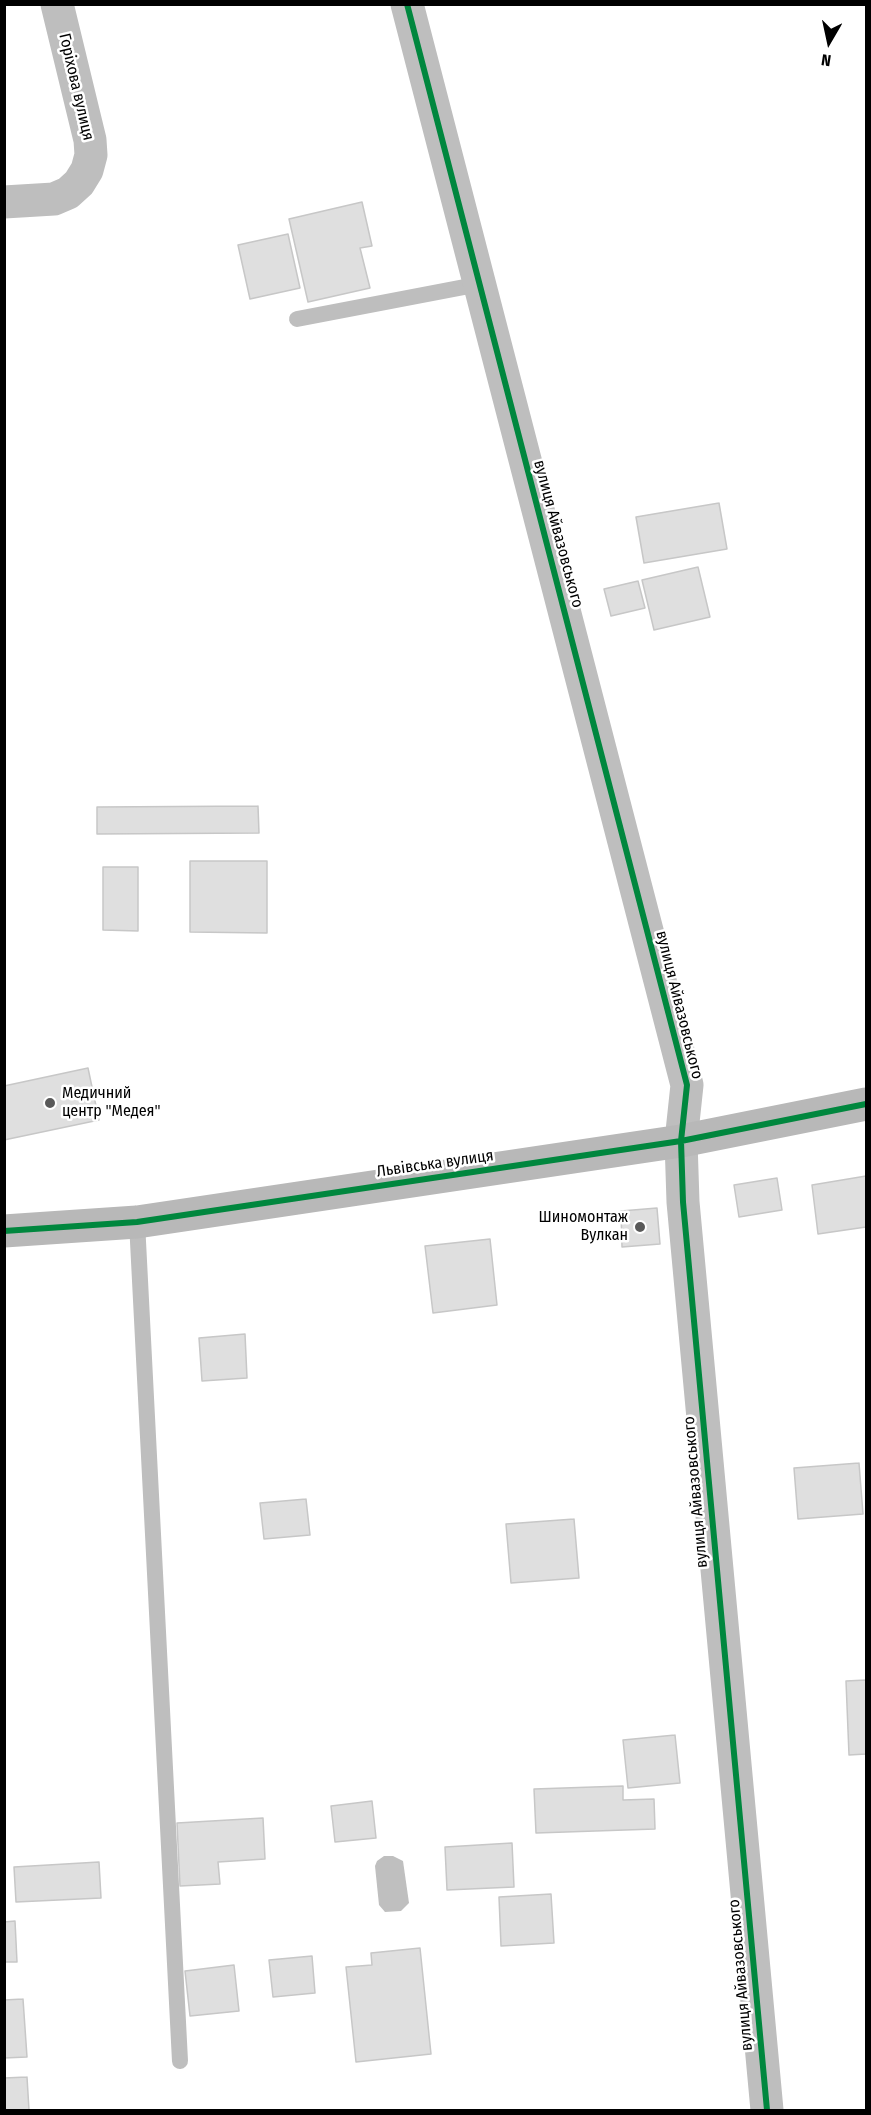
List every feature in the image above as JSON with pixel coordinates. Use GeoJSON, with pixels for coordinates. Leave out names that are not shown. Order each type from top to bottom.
{"type":"FeatureCollection","features":[{"type":"Feature","properties":{"kind":"main road","name":"Львівська вулиця"},"geometry":{"type":"LineString","coordinates":[[4,1231],[136,1222],[681,1141],[867,1104]]}},
{"type":"Feature","properties":{"kind":"street","name":"Горіхова вулиця"},"geometry":{"type":"LineString","coordinates":[[4,202],[54,199],[74,188],[87,170],[91,155],[90,140],[57,4]]}},
{"type":"Feature","properties":{"kind":"street","name":"вулиця Айвазовського"},"geometry":{"type":"LineString","coordinates":[[407,4],[687,1084],[681,1141],[684,1214],[767,2110]]}},
{"type":"Feature","properties":{"kind":"lane"},"geometry":{"type":"LineString","coordinates":[[297,319],[480,284]]}},
{"type":"Feature","properties":{"kind":"lane"},"geometry":{"type":"LineString","coordinates":[[136,1222],[180,2061]]}},
{"type":"Feature","properties":{"kind":"shaded area"},"geometry":{"type":"Polygon","coordinates":[[[384,1856],[393,1856],[403,1861],[409,1903],[401,1911],[385,1912],[379,1905],[375,1866],[377,1861],[384,1856]]]}},
{"type":"Feature","properties":{"kind":"building"},"geometry":{"type":"Polygon","coordinates":[[[362,202],[372,246],[360,248],[370,288],[308,302],[289,219],[362,202]]]}},
{"type":"Feature","properties":{"kind":"building"},"geometry":{"type":"Polygon","coordinates":[[[288,234],[300,288],[250,299],[238,245],[288,234]]]}},
{"type":"Feature","properties":{"kind":"building"},"geometry":{"type":"Polygon","coordinates":[[[719,503],[727,549],[644,563],[636,517],[719,503]]]}},
{"type":"Feature","properties":{"kind":"building"},"geometry":{"type":"Polygon","coordinates":[[[698,567],[710,617],[654,630],[642,580],[698,567]]]}},
{"type":"Feature","properties":{"kind":"building"},"geometry":{"type":"Polygon","coordinates":[[[638,581],[645,608],[611,616],[604,589],[638,581]]]}},
{"type":"Feature","properties":{"kind":"building"},"geometry":{"type":"Polygon","coordinates":[[[258,806],[259,833],[97,834],[97,807],[258,806]]]}},
{"type":"Feature","properties":{"kind":"building"},"geometry":{"type":"Polygon","coordinates":[[[190,861],[267,861],[267,933],[190,932],[190,861]]]}},
{"type":"Feature","properties":{"kind":"building"},"geometry":{"type":"Polygon","coordinates":[[[103,867],[138,867],[138,931],[103,930],[103,867]]]}},
{"type":"Feature","properties":{"kind":"building","name":"Медичний центр \"Медея\""},"geometry":{"type":"Polygon","coordinates":[[[88,1068],[99,1120],[4,1140],[4,1086],[88,1068]]]}},
{"type":"Feature","properties":{"kind":"building"},"geometry":{"type":"Polygon","coordinates":[[[866,1176],[866,1227],[818,1234],[812,1185],[866,1176]]]}},
{"type":"Feature","properties":{"kind":"building"},"geometry":{"type":"Polygon","coordinates":[[[777,1178],[782,1210],[739,1217],[734,1185],[777,1178]]]}},
{"type":"Feature","properties":{"kind":"building"},"geometry":{"type":"Polygon","coordinates":[[[657,1208],[660,1244],[622,1247],[621,1211],[657,1208]]]}},
{"type":"Feature","properties":{"kind":"building"},"geometry":{"type":"Polygon","coordinates":[[[490,1239],[497,1305],[433,1313],[425,1246],[490,1239]]]}},
{"type":"Feature","properties":{"kind":"building"},"geometry":{"type":"Polygon","coordinates":[[[245,1334],[247,1378],[202,1381],[199,1338],[245,1334]]]}},
{"type":"Feature","properties":{"kind":"building"},"geometry":{"type":"Polygon","coordinates":[[[859,1463],[863,1514],[798,1519],[794,1468],[859,1463]]]}},
{"type":"Feature","properties":{"kind":"building"},"geometry":{"type":"Polygon","coordinates":[[[306,1499],[310,1535],[264,1539],[260,1503],[306,1499]]]}},
{"type":"Feature","properties":{"kind":"building"},"geometry":{"type":"Polygon","coordinates":[[[574,1519],[579,1578],[511,1583],[506,1524],[574,1519]]]}},
{"type":"Feature","properties":{"kind":"building"},"geometry":{"type":"Polygon","coordinates":[[[866,1680],[866,1754],[849,1755],[846,1681],[866,1680]]]}},
{"type":"Feature","properties":{"kind":"building"},"geometry":{"type":"Polygon","coordinates":[[[675,1735],[680,1783],[628,1788],[623,1740],[675,1735]]]}},
{"type":"Feature","properties":{"kind":"building"},"geometry":{"type":"Polygon","coordinates":[[[623,1786],[623,1800],[654,1799],[655,1829],[536,1833],[534,1789],[623,1786]]]}},
{"type":"Feature","properties":{"kind":"building"},"geometry":{"type":"Polygon","coordinates":[[[372,1801],[376,1838],[335,1842],[331,1806],[372,1801]]]}},
{"type":"Feature","properties":{"kind":"building"},"geometry":{"type":"Polygon","coordinates":[[[263,1818],[265,1859],[218,1862],[220,1884],[180,1886],[177,1823],[263,1818]]]}},
{"type":"Feature","properties":{"kind":"building"},"geometry":{"type":"Polygon","coordinates":[[[512,1843],[514,1887],[447,1890],[445,1847],[512,1843]]]}},
{"type":"Feature","properties":{"kind":"building"},"geometry":{"type":"Polygon","coordinates":[[[99,1862],[101,1898],[16,1902],[14,1867],[99,1862]]]}},
{"type":"Feature","properties":{"kind":"building"},"geometry":{"type":"Polygon","coordinates":[[[551,1894],[554,1943],[501,1946],[499,1897],[551,1894]]]}},
{"type":"Feature","properties":{"kind":"building"},"geometry":{"type":"Polygon","coordinates":[[[15,1921],[17,1962],[4,1962],[4,1922],[15,1921]]]}},
{"type":"Feature","properties":{"kind":"building"},"geometry":{"type":"Polygon","coordinates":[[[420,1948],[431,2054],[356,2062],[346,1967],[372,1965],[371,1953],[420,1948]]]}},
{"type":"Feature","properties":{"kind":"building"},"geometry":{"type":"Polygon","coordinates":[[[312,1956],[315,1993],[273,1997],[269,1960],[312,1956]]]}},
{"type":"Feature","properties":{"kind":"building"},"geometry":{"type":"Polygon","coordinates":[[[234,1965],[239,2011],[190,2016],[185,1971],[234,1965]]]}},
{"type":"Feature","properties":{"kind":"building"},"geometry":{"type":"Polygon","coordinates":[[[23,1999],[27,2057],[4,2058],[4,2000],[23,1999]]]}},
{"type":"Feature","properties":{"kind":"building"},"geometry":{"type":"Polygon","coordinates":[[[27,2077],[29,2110],[4,2110],[4,2078],[27,2077]]]}},
{"type":"Feature","properties":{"kind":"cycle path"},"geometry":{"type":"LineString","coordinates":[[407,4],[687,1085],[681,1141],[683,1202],[767,2110]]}},
{"type":"Feature","properties":{"kind":"cycle path"},"geometry":{"type":"LineString","coordinates":[[4,1231],[137,1222],[681,1141],[866,1104]]}},
{"type":"Feature","properties":{"kind":"place","name":"Медичний центр \"Медея\""},"geometry":{"type":"Point","coordinates":[50,1103]}},
{"type":"Feature","properties":{"kind":"place","name":"Шиномонтаж Вулкан"},"geometry":{"type":"Point","coordinates":[640,1227]}}]}
